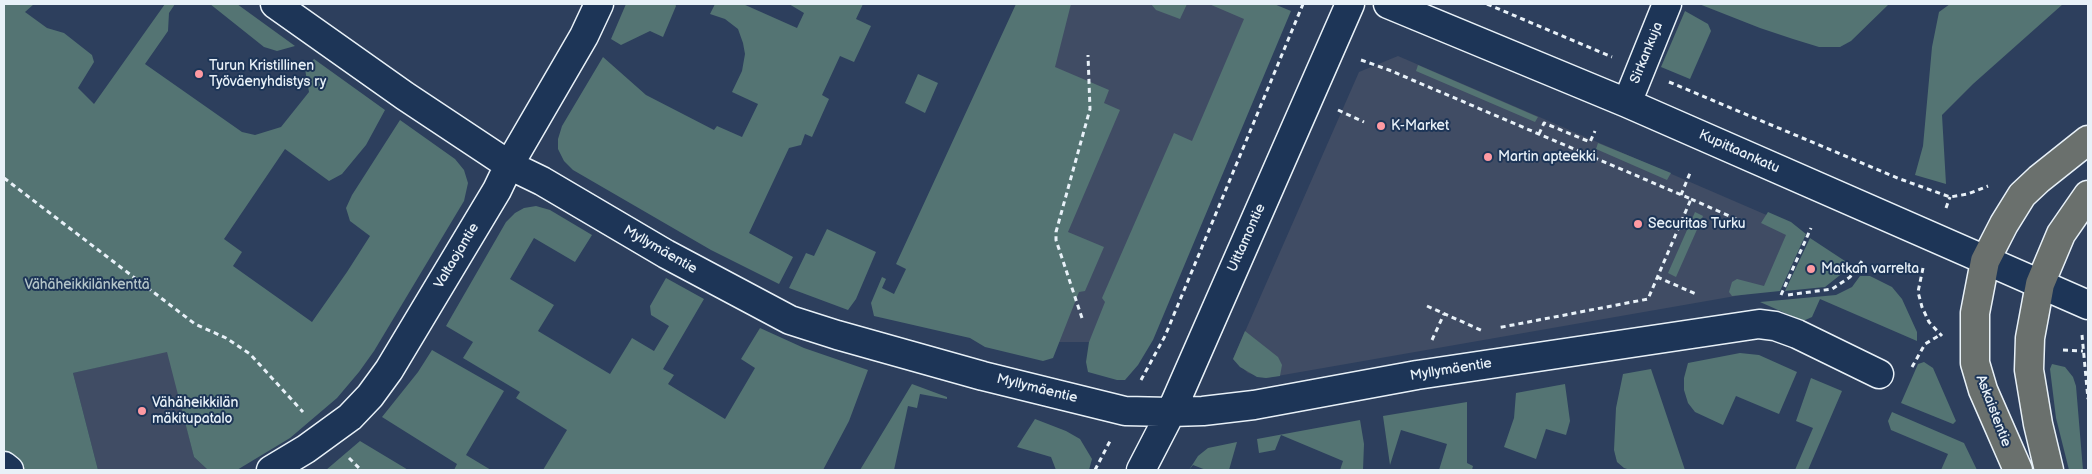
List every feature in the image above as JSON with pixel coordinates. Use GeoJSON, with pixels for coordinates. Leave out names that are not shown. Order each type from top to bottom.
{"type":"FeatureCollection","features":[{"type":"Feature","properties":{"kind":"main road","name":"Askaistentie"},"geometry":{"type":"LineString","coordinates":[[2018,470],[1983,390],[1975,363],[1975,313],[1986,261],[2004,224],[2022,196],[2039,179],[2088,140]]}},
{"type":"Feature","properties":{"kind":"main road"},"geometry":{"type":"LineString","coordinates":[[2049,470],[2038,424],[2029,370],[2030,338],[2040,284],[2061,234],[2088,195]]}},
{"type":"Feature","properties":{"kind":"street","name":"Myllymäentie"},"geometry":{"type":"LineString","coordinates":[[275,4],[405,96],[509,165],[542,181],[666,254],[790,320],[983,376],[1125,411],[1203,411],[1254,405],[1417,375],[1759,324],[1775,326],[1797,334],[1879,374]]}},
{"type":"Feature","properties":{"kind":"street","name":"Valtaojantie"},"geometry":{"type":"LineString","coordinates":[[272,470],[326,436],[350,417],[370,396],[389,370],[497,190],[509,165],[584,36],[599,4]]}},
{"type":"Feature","properties":{"kind":"street","name":"Uittamontie"},"geometry":{"type":"LineString","coordinates":[[1141,470],[1171,412],[1350,4]]}},
{"type":"Feature","properties":{"kind":"street","name":"Kupittaankatu"},"geometry":{"type":"LineString","coordinates":[[1388,4],[1627,103],[2088,305]]}},
{"type":"Feature","properties":{"kind":"street","name":"Sirkankuja"},"geometry":{"type":"LineString","coordinates":[[1627,103],[1667,4]]}},
{"type":"Feature","properties":{"kind":"street"},"geometry":{"type":"LineString","coordinates":[[4,466],[9,470]]}},
{"type":"Feature","properties":{"kind":"path"},"geometry":{"type":"LineString","coordinates":[[1095,470],[1165,336],[1303,4]]}},
{"type":"Feature","properties":{"kind":"path"},"geometry":{"type":"LineString","coordinates":[[1486,4],[1790,134],[1950,197],[1968,194],[1994,184]]}},
{"type":"Feature","properties":{"kind":"path"},"geometry":{"type":"LineString","coordinates":[[1082,318],[1056,240],[1056,232],[1090,109],[1088,55]]}},
{"type":"Feature","properties":{"kind":"path"},"geometry":{"type":"LineString","coordinates":[[1359,59],[1540,134],[1744,223]]}},
{"type":"Feature","properties":{"kind":"path"},"geometry":{"type":"LineString","coordinates":[[1335,108],[1364,122]]}},
{"type":"Feature","properties":{"kind":"path"},"geometry":{"type":"LineString","coordinates":[[1540,134],[1544,122],[1590,142],[1595,131]]}},
{"type":"Feature","properties":{"kind":"path"},"geometry":{"type":"LineString","coordinates":[[1681,195],[1690,172]]}},
{"type":"Feature","properties":{"kind":"path"},"geometry":{"type":"LineString","coordinates":[[4,178],[195,324],[226,338],[250,354],[305,414]]}},
{"type":"Feature","properties":{"kind":"path"},"geometry":{"type":"LineString","coordinates":[[1427,306],[1482,331],[1648,299],[1691,199]]}},
{"type":"Feature","properties":{"kind":"path"},"geometry":{"type":"LineString","coordinates":[[1781,296],[1812,228]]}},
{"type":"Feature","properties":{"kind":"path"},"geometry":{"type":"LineString","coordinates":[[1771,296],[1832,290],[1850,277],[1862,261]]}},
{"type":"Feature","properties":{"kind":"path"},"geometry":{"type":"LineString","coordinates":[[1920,276],[1918,292],[1922,307],[1929,322],[1940,335],[1947,338]]}},
{"type":"Feature","properties":{"kind":"path"},"geometry":{"type":"LineString","coordinates":[[1658,277],[1696,294]]}},
{"type":"Feature","properties":{"kind":"path"},"geometry":{"type":"LineString","coordinates":[[1431,343],[1444,314]]}},
{"type":"Feature","properties":{"kind":"path"},"geometry":{"type":"LineString","coordinates":[[2082,332],[2088,399]]}},
{"type":"Feature","properties":{"kind":"path"},"geometry":{"type":"LineString","coordinates":[[2056,350],[2083,351]]}},
{"type":"Feature","properties":{"kind":"path"},"geometry":{"type":"LineString","coordinates":[[348,457],[361,470]]}},
{"type":"Feature","properties":{"kind":"shaded area"},"geometry":{"type":"Polygon","coordinates":[[[1058,4],[1274,4],[1089,342],[970,338],[1058,4]]]}},
{"type":"Feature","properties":{"kind":"shaded area"},"geometry":{"type":"Polygon","coordinates":[[[1398,56],[1792,226],[1764,291],[1266,378],[1248,373],[1233,359],[1359,72],[1398,56]]]}},
{"type":"Feature","properties":{"kind":"shaded area"},"geometry":{"type":"Polygon","coordinates":[[[168,351],[194,457],[208,470],[98,470],[73,373],[168,351]]]}},
{"type":"Feature","properties":{"kind":"green space","name":"Vähäheikkilänkenttä"},"geometry":{"type":"Polygon","coordinates":[[[4,4],[34,4],[25,12],[47,28],[64,33],[92,55],[94,62],[78,88],[94,104],[165,4],[175,4],[169,13],[168,31],[145,64],[242,132],[255,135],[281,127],[309,92],[305,69],[314,59],[385,110],[366,145],[342,174],[329,181],[285,149],[224,239],[242,252],[233,266],[312,322],[370,236],[350,221],[346,208],[352,195],[400,120],[455,159],[464,170],[468,183],[464,201],[374,351],[359,372],[337,398],[290,438],[237,470],[208,470],[194,457],[167,352],[73,373],[98,470],[4,470],[4,4]]]}},
{"type":"Feature","properties":{"kind":"green space"},"geometry":{"type":"Polygon","coordinates":[[[210,4],[237,4],[295,46],[277,51],[264,47],[210,4]]]}},
{"type":"Feature","properties":{"kind":"green space"},"geometry":{"type":"Polygon","coordinates":[[[626,4],[675,4],[676,6],[663,37],[650,31],[621,45],[611,39],[626,4]]]}},
{"type":"Feature","properties":{"kind":"green space"},"geometry":{"type":"Polygon","coordinates":[[[715,4],[743,4],[797,28],[804,13],[789,4],[863,4],[856,19],[871,26],[854,62],[840,56],[822,95],[829,99],[812,137],[805,134],[801,145],[789,148],[749,233],[793,257],[779,284],[711,250],[573,170],[564,161],[558,149],[558,139],[562,126],[603,57],[646,95],[714,130],[717,126],[742,137],[758,104],[732,92],[742,71],[745,54],[743,43],[738,29],[725,19],[710,14],[715,4]]]}},
{"type":"Feature","properties":{"kind":"green space"},"geometry":{"type":"Polygon","coordinates":[[[1016,4],[1071,4],[1055,67],[1109,90],[1104,103],[1120,110],[1068,232],[1104,247],[1085,291],[1079,292],[1053,358],[1043,361],[985,347],[970,338],[874,316],[871,303],[882,277],[886,279],[882,288],[894,294],[906,269],[896,264],[1016,4]]]}},
{"type":"Feature","properties":{"kind":"green space"},"geometry":{"type":"Polygon","coordinates":[[[1151,4],[1187,4],[1180,19],[1156,10],[1151,4]]]}},
{"type":"Feature","properties":{"kind":"green space"},"geometry":{"type":"Polygon","coordinates":[[[1209,4],[1274,4],[1291,11],[1153,340],[1138,365],[1125,380],[1117,380],[1088,372],[1086,362],[1089,342],[1105,302],[1102,298],[1174,133],[1192,141],[1244,19],[1209,4]]]}},
{"type":"Feature","properties":{"kind":"green space"},"geometry":{"type":"Polygon","coordinates":[[[1699,4],[1889,4],[1851,41],[1840,47],[1819,47],[1760,28],[1699,4]]]}},
{"type":"Feature","properties":{"kind":"green space"},"geometry":{"type":"Polygon","coordinates":[[[1950,4],[2063,4],[1973,84],[1942,115],[1946,184],[1915,175],[1923,146],[1932,47],[1939,12],[1950,4]]]}},
{"type":"Feature","properties":{"kind":"green space"},"geometry":{"type":"Polygon","coordinates":[[[1685,11],[1708,24],[1711,31],[1690,79],[1661,67],[1685,11]]]}},
{"type":"Feature","properties":{"kind":"green space"},"geometry":{"type":"Polygon","coordinates":[[[1418,65],[1538,117],[1535,122],[1416,71],[1418,65]]]}},
{"type":"Feature","properties":{"kind":"green space"},"geometry":{"type":"Polygon","coordinates":[[[918,74],[938,83],[925,113],[905,103],[918,74]]]}},
{"type":"Feature","properties":{"kind":"green space"},"geometry":{"type":"Polygon","coordinates":[[[1598,143],[1671,173],[1667,180],[1596,149],[1598,143]]]}},
{"type":"Feature","properties":{"kind":"green space"},"geometry":{"type":"Polygon","coordinates":[[[536,206],[550,210],[592,235],[575,262],[534,238],[510,279],[554,305],[538,331],[610,374],[632,338],[654,351],[669,326],[651,315],[650,306],[666,278],[704,299],[663,369],[674,375],[668,384],[725,419],[755,368],[741,359],[760,328],[804,348],[868,370],[849,421],[823,470],[543,470],[567,430],[516,398],[520,392],[463,358],[473,342],[446,326],[506,222],[515,213],[524,208],[536,206]]]}},
{"type":"Feature","properties":{"kind":"green space"},"geometry":{"type":"Polygon","coordinates":[[[1695,212],[1703,216],[1676,277],[1668,273],[1695,212]]]}},
{"type":"Feature","properties":{"kind":"green space"},"geometry":{"type":"Polygon","coordinates":[[[1768,212],[1791,222],[1806,234],[1780,291],[1732,296],[1729,292],[1732,282],[1737,279],[1764,286],[1786,235],[1761,223],[1768,212]]]}},
{"type":"Feature","properties":{"kind":"green space"},"geometry":{"type":"Polygon","coordinates":[[[827,229],[876,252],[856,299],[848,310],[789,288],[806,253],[814,256],[827,229]]]}},
{"type":"Feature","properties":{"kind":"green space"},"geometry":{"type":"Polygon","coordinates":[[[1810,238],[1848,263],[1844,272],[1825,287],[1785,291],[1810,238]]]}},
{"type":"Feature","properties":{"kind":"green space"},"geometry":{"type":"Polygon","coordinates":[[[1860,276],[1870,276],[1892,287],[1902,299],[1917,332],[1917,341],[1820,299],[1812,317],[1803,321],[1760,302],[1836,295],[1852,287],[1860,276]]]}},
{"type":"Feature","properties":{"kind":"green space"},"geometry":{"type":"Polygon","coordinates":[[[1245,331],[1278,357],[1282,365],[1280,376],[1257,377],[1240,367],[1233,359],[1245,331]]]}},
{"type":"Feature","properties":{"kind":"green space"},"geometry":{"type":"Polygon","coordinates":[[[432,350],[504,391],[466,455],[491,470],[454,470],[457,464],[382,417],[418,372],[432,350]]]}},
{"type":"Feature","properties":{"kind":"green space"},"geometry":{"type":"Polygon","coordinates":[[[1740,353],[1759,355],[1797,372],[1779,414],[1736,396],[1723,425],[1695,412],[1688,403],[1684,390],[1684,378],[1688,363],[1740,353]]]}},
{"type":"Feature","properties":{"kind":"green space"},"geometry":{"type":"Polygon","coordinates":[[[1924,362],[1933,368],[1956,421],[1953,424],[1901,403],[1918,364],[1924,362]]]}},
{"type":"Feature","properties":{"kind":"green space"},"geometry":{"type":"Polygon","coordinates":[[[2052,364],[2065,367],[2073,377],[2076,386],[2083,470],[2069,470],[2056,418],[2050,369],[2052,364]]]}},
{"type":"Feature","properties":{"kind":"green space"},"geometry":{"type":"Polygon","coordinates":[[[1651,369],[1685,470],[1630,470],[1617,462],[1614,450],[1616,408],[1623,374],[1651,369]]]}},
{"type":"Feature","properties":{"kind":"green space"},"geometry":{"type":"Polygon","coordinates":[[[1811,378],[1842,391],[1808,470],[1795,470],[1813,428],[1796,421],[1811,378]]]}},
{"type":"Feature","properties":{"kind":"green space"},"geometry":{"type":"Polygon","coordinates":[[[912,384],[947,397],[947,399],[920,394],[917,408],[908,406],[894,470],[860,470],[912,384]]]}},
{"type":"Feature","properties":{"kind":"green space"},"geometry":{"type":"Polygon","coordinates":[[[1565,384],[1570,421],[1566,435],[1546,429],[1536,459],[1504,447],[1514,418],[1516,393],[1565,384]]]}},
{"type":"Feature","properties":{"kind":"green space"},"geometry":{"type":"Polygon","coordinates":[[[1467,402],[1467,463],[1473,466],[1472,470],[1439,470],[1447,444],[1401,430],[1390,465],[1383,416],[1467,402]]]}},
{"type":"Feature","properties":{"kind":"green space"},"geometry":{"type":"Polygon","coordinates":[[[1892,412],[1964,443],[1977,470],[1941,470],[1948,454],[1891,430],[1888,421],[1892,412]]]}},
{"type":"Feature","properties":{"kind":"green space"},"geometry":{"type":"Polygon","coordinates":[[[1035,419],[1066,431],[1080,439],[1092,459],[1089,470],[1056,470],[1051,457],[1017,447],[1035,419]]]}},
{"type":"Feature","properties":{"kind":"green space"},"geometry":{"type":"Polygon","coordinates":[[[1360,420],[1364,444],[1363,470],[1340,470],[1343,461],[1281,435],[1275,450],[1259,453],[1257,439],[1360,420]]]}},
{"type":"Feature","properties":{"kind":"green space"},"geometry":{"type":"Polygon","coordinates":[[[360,441],[405,468],[408,470],[326,470],[360,441]]]}},
{"type":"Feature","properties":{"kind":"green space"},"geometry":{"type":"Polygon","coordinates":[[[1237,442],[1229,470],[1206,470],[1193,465],[1189,470],[1198,456],[1208,448],[1237,442]]]}},
{"type":"Feature","properties":{"kind":"place","name":"Turun Kristillinen Työväenyhdistys ry"},"geometry":{"type":"Point","coordinates":[199,74]}},
{"type":"Feature","properties":{"kind":"place","name":"K-Market"},"geometry":{"type":"Point","coordinates":[1381,126]}},
{"type":"Feature","properties":{"kind":"place","name":"Martin apteekki"},"geometry":{"type":"Point","coordinates":[1488,157]}},
{"type":"Feature","properties":{"kind":"place","name":"Securitas Turku"},"geometry":{"type":"Point","coordinates":[1638,224]}},
{"type":"Feature","properties":{"kind":"place","name":"Matkan varrelta"},"geometry":{"type":"Point","coordinates":[1811,269]}},
{"type":"Feature","properties":{"kind":"place","name":"Vähäheikkilän mäkitupatalo"},"geometry":{"type":"Point","coordinates":[142,411]}}]}
